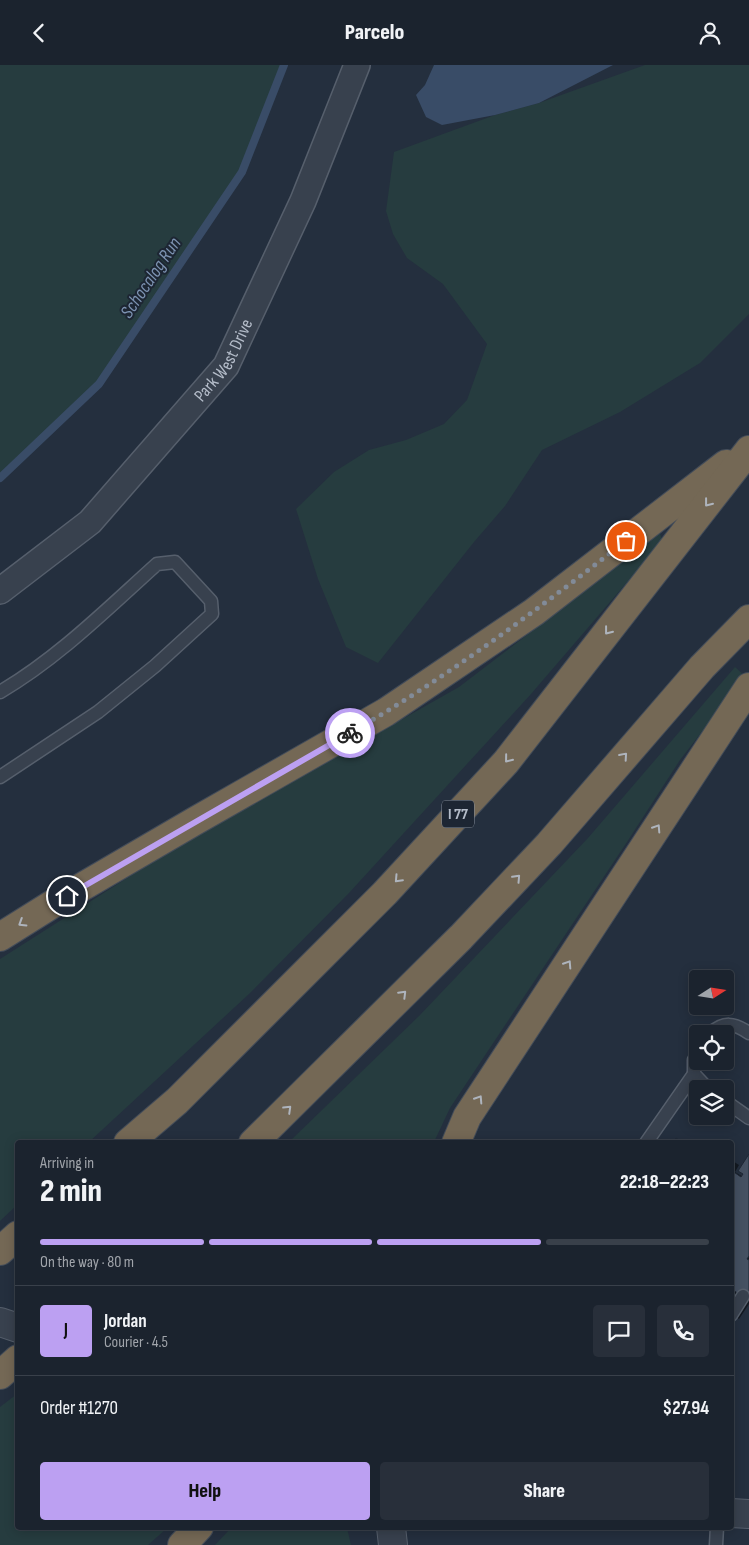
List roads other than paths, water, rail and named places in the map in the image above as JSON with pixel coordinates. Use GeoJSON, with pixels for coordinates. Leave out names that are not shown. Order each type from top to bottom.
{"type":"FeatureCollection","features":[{"type":"Feature","properties":{"kind":"highway"},"geometry":{"type":"LineString","coordinates":[[0,937],[195,821],[386,712],[534,612],[749,446]]}},
{"type":"Feature","properties":{"kind":"highway","name":"I 77"},"geometry":{"type":"LineString","coordinates":[[132,1140],[177,1101],[378,900],[506,762],[749,451]]}},
{"type":"Feature","properties":{"kind":"highway"},"geometry":{"type":"LineString","coordinates":[[256,1140],[468,930],[549,844],[702,667],[749,619]]}},
{"type":"Feature","properties":{"kind":"highway"},"geometry":{"type":"LineString","coordinates":[[457,1140],[467,1117],[749,687]]}},
{"type":"Feature","properties":{"kind":"highway"},"geometry":{"type":"LineString","coordinates":[[0,1251],[15,1238]]}},
{"type":"Feature","properties":{"kind":"highway"},"geometry":{"type":"LineString","coordinates":[[0,1375],[15,1362]]}},
{"type":"Feature","properties":{"kind":"highway"},"geometry":{"type":"LineString","coordinates":[[182,1545],[196,1530]]}},
{"type":"Feature","properties":{"kind":"street","name":"Park West Drive"},"geometry":{"type":"LineString","coordinates":[[0,591],[90,522],[226,366],[303,201],[357,65]]}},
{"type":"Feature","properties":{"kind":"street"},"geometry":{"type":"LineString","coordinates":[[0,1321],[15,1327]]}},
{"type":"Feature","properties":{"kind":"street"},"geometry":{"type":"LineString","coordinates":[[734,1513],[749,1514]]}},
{"type":"Feature","properties":{"kind":"street"},"geometry":{"type":"LineString","coordinates":[[391,1530],[393,1545]]}},
{"type":"Feature","properties":{"kind":"lane"},"geometry":{"type":"LineString","coordinates":[[0,692],[24,678],[67,645],[156,564],[174,562],[211,601],[212,614],[156,666],[98,712],[0,777]]}},
{"type":"Feature","properties":{"kind":"lane"},"geometry":{"type":"LineString","coordinates":[[734,1026],[738,1026],[749,1033]]}},
{"type":"Feature","properties":{"kind":"lane"},"geometry":{"type":"LineString","coordinates":[[648,1140],[694,1074],[694,1070]]}},
{"type":"Feature","properties":{"kind":"lane"},"geometry":{"type":"LineString","coordinates":[[694,1074],[700,1080]]}},
{"type":"Feature","properties":{"kind":"lane"},"geometry":{"type":"LineString","coordinates":[[734,1107],[749,1117]]}},
{"type":"Feature","properties":{"kind":"lane"},"geometry":{"type":"LineString","coordinates":[[734,1310],[743,1297]]}},
{"type":"Feature","properties":{"kind":"lane"},"geometry":{"type":"LineString","coordinates":[[716,1545],[717,1530]]}},
{"type":"Feature","properties":{"kind":"water"},"geometry":{"type":"Polygon","coordinates":[[[434,65],[613,65],[539,103],[495,115],[442,125],[426,117],[416,95],[425,85],[434,65]]]}},
{"type":"Feature","properties":{"kind":"waterway","name":"Schocalog Run"},"geometry":{"type":"LineString","coordinates":[[0,478],[99,384],[242,172],[284,65]]}}]}
